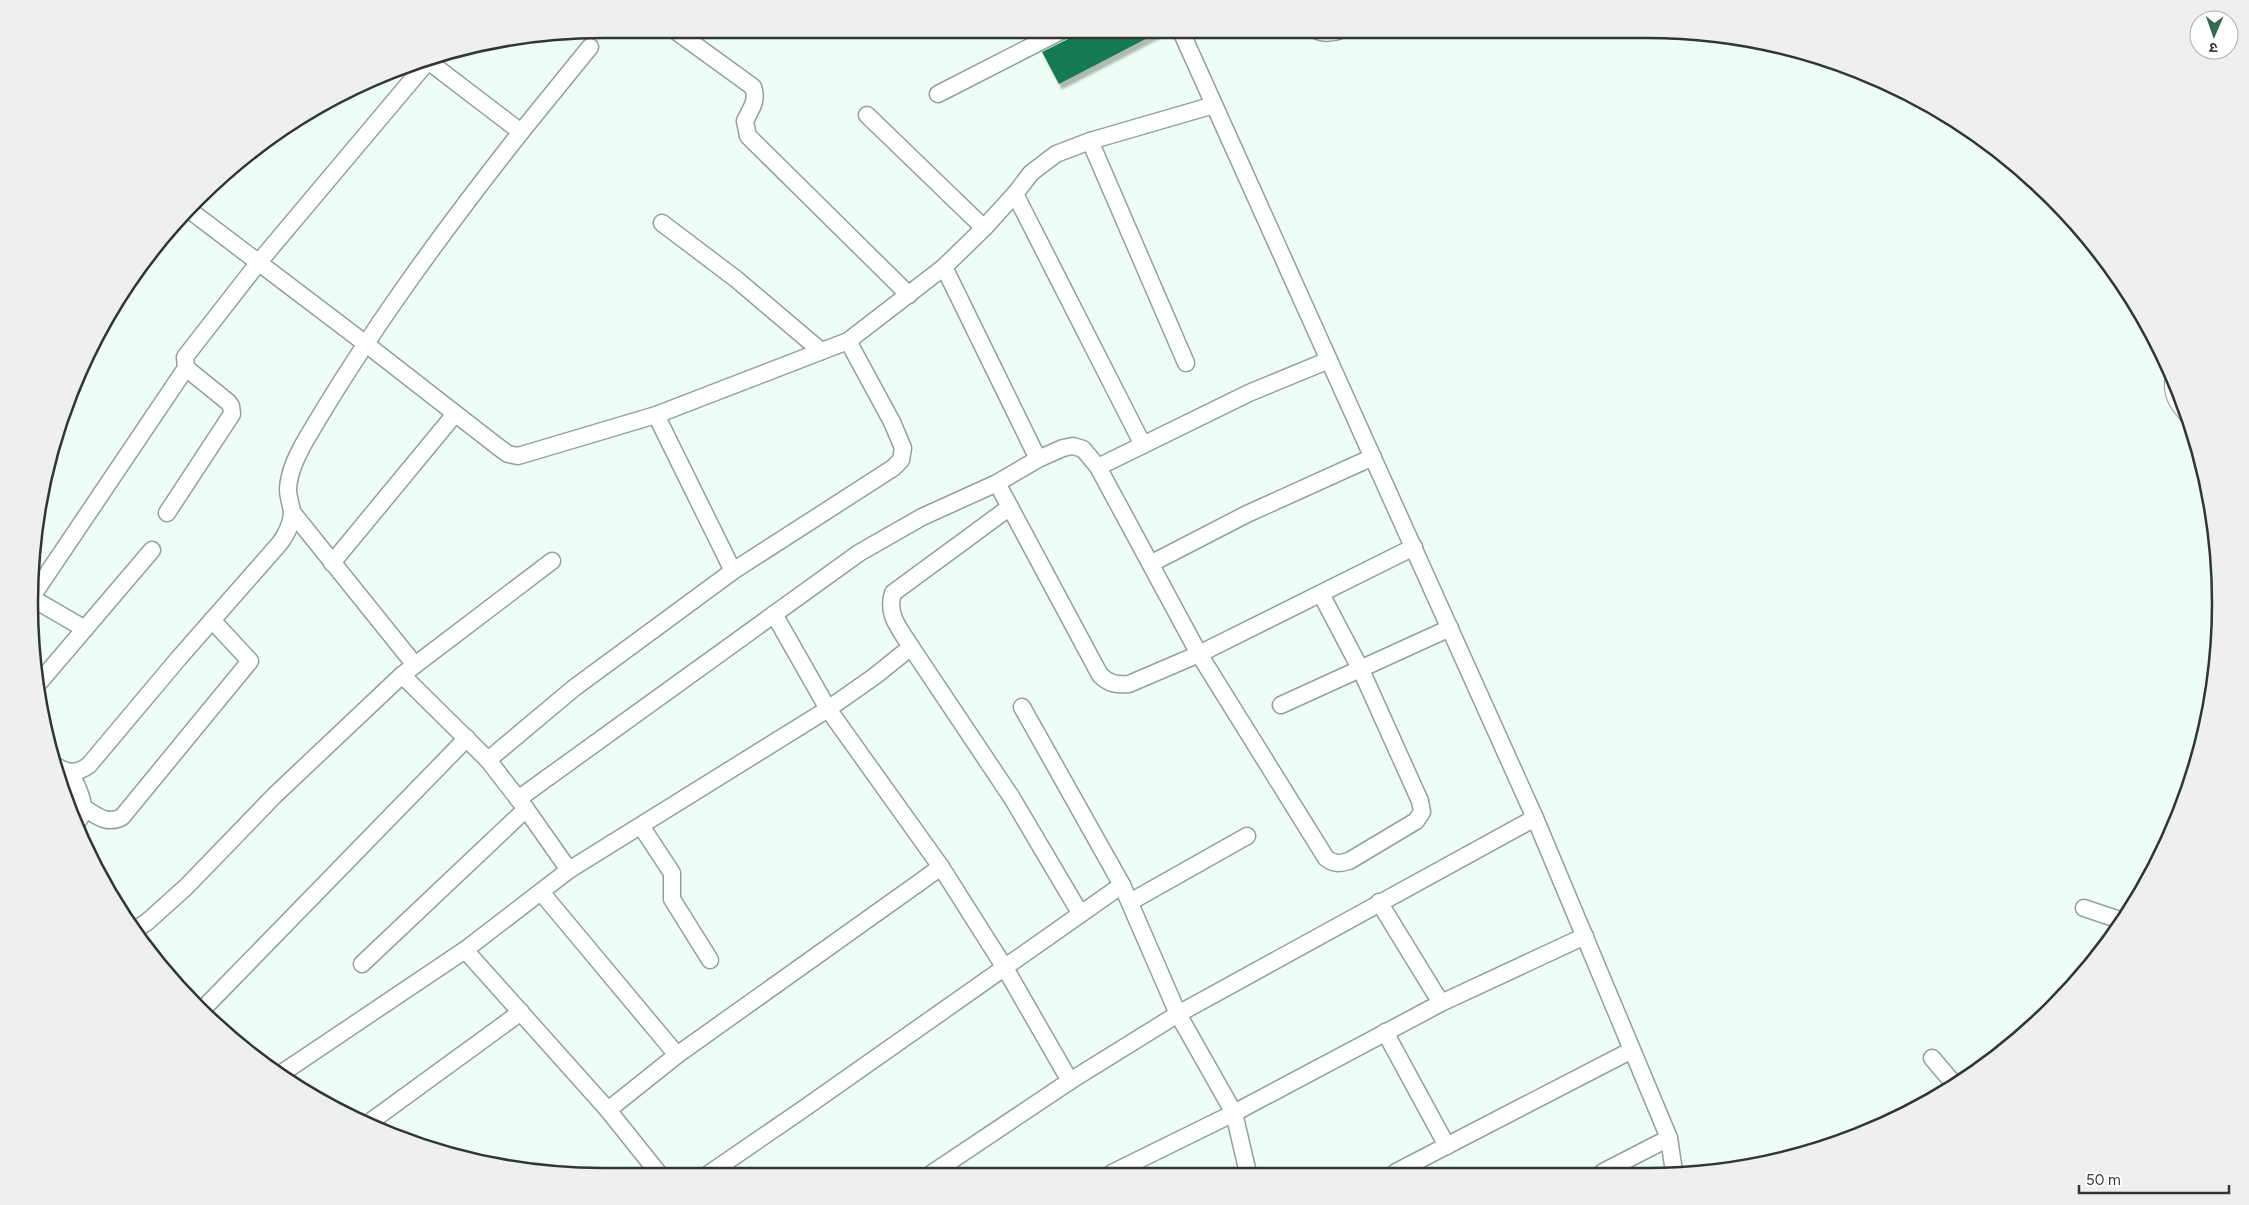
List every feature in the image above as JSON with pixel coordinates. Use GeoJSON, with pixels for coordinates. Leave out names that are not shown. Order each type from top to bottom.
{"type":"FeatureCollection","features":[{"type":"Feature","properties":{"kind":"street"},"geometry":{"type":"LineString","coordinates":[[685,38],[753,87],[755,94],[754,102],[745,121],[748,136],[909,295]]}},
{"type":"Feature","properties":{"kind":"street"},"geometry":{"type":"LineString","coordinates":[[938,94],[1048,38]]}},
{"type":"Feature","properties":{"kind":"street"},"geometry":{"type":"LineString","coordinates":[[1184,38],[1536,818],[1669,1138],[1673,1167]]}},
{"type":"Feature","properties":{"kind":"street"},"geometry":{"type":"LineString","coordinates":[[63,769],[71,773],[81,771],[89,765],[280,543],[289,530],[292,512],[288,492],[290,472],[304,444],[366,344],[447,226],[590,47]]}},
{"type":"Feature","properties":{"kind":"street"},"geometry":{"type":"LineString","coordinates":[[432,64],[521,132]]}},
{"type":"Feature","properties":{"kind":"street"},"geometry":{"type":"LineString","coordinates":[[38,587],[186,368],[186,358],[259,262],[419,68]]}},
{"type":"Feature","properties":{"kind":"street"},"geometry":{"type":"LineString","coordinates":[[194,213],[366,344],[454,414],[508,454],[518,456],[656,416],[848,341],[944,267],[984,228],[1031,173],[1056,154],[1090,141],[1214,105]]}},
{"type":"Feature","properties":{"kind":"street"},"geometry":{"type":"LineString","coordinates":[[867,115],[984,228]]}},
{"type":"Feature","properties":{"kind":"street"},"geometry":{"type":"LineString","coordinates":[[1090,141],[1186,362]]}},
{"type":"Feature","properties":{"kind":"street"},"geometry":{"type":"LineString","coordinates":[[1015,194],[1143,445]]}},
{"type":"Feature","properties":{"kind":"street"},"geometry":{"type":"LineString","coordinates":[[662,223],[736,279],[821,352]]}},
{"type":"Feature","properties":{"kind":"street"},"geometry":{"type":"LineString","coordinates":[[944,267],[1038,459]]}},
{"type":"Feature","properties":{"kind":"street"},"geometry":{"type":"LineString","coordinates":[[488,760],[574,688],[733,571],[893,468],[901,460],[903,448],[892,422],[848,341]]}},
{"type":"Feature","properties":{"kind":"street"},"geometry":{"type":"LineString","coordinates":[[1098,467],[1249,393],[1329,360]]}},
{"type":"Feature","properties":{"kind":"street"},"geometry":{"type":"LineString","coordinates":[[167,513],[232,414],[231,406],[228,402],[186,368]]}},
{"type":"Feature","properties":{"kind":"street"},"geometry":{"type":"LineString","coordinates":[[332,563],[454,414]]}},
{"type":"Feature","properties":{"kind":"street"},"geometry":{"type":"LineString","coordinates":[[656,416],[733,571]]}},
{"type":"Feature","properties":{"kind":"street"},"geometry":{"type":"LineString","coordinates":[[362,964],[522,804],[774,614],[859,553],[922,517],[997,483],[1038,459],[1063,448],[1073,446],[1083,449],[1098,467],[1152,563],[1199,654],[1326,858],[1340,864],[1349,861],[1416,821],[1422,812],[1420,801],[1360,670],[1321,594]]}},
{"type":"Feature","properties":{"kind":"street"},"geometry":{"type":"LineString","coordinates":[[1152,563],[1247,514],[1373,457]]}},
{"type":"Feature","properties":{"kind":"street"},"geometry":{"type":"LineString","coordinates":[[997,483],[1100,675],[1108,682],[1119,685],[1129,684],[1199,654],[1414,547]]}},
{"type":"Feature","properties":{"kind":"street"},"geometry":{"type":"LineString","coordinates":[[1010,507],[893,593],[890,604],[894,618],[911,647],[1012,798],[1080,914]]}},
{"type":"Feature","properties":{"kind":"street"},"geometry":{"type":"LineString","coordinates":[[292,512],[415,665]]}},
{"type":"Feature","properties":{"kind":"street"},"geometry":{"type":"LineString","coordinates":[[42,675],[85,629],[152,550]]}},
{"type":"Feature","properties":{"kind":"street"},"geometry":{"type":"LineString","coordinates":[[140,926],[186,887],[275,795],[402,675],[552,561]]}},
{"type":"Feature","properties":{"kind":"street"},"geometry":{"type":"LineString","coordinates":[[38,602],[85,629]]}},
{"type":"Feature","properties":{"kind":"street"},"geometry":{"type":"LineString","coordinates":[[774,614],[828,709],[941,867],[1005,968],[1070,1081]]}},
{"type":"Feature","properties":{"kind":"street"},"geometry":{"type":"LineString","coordinates":[[84,808],[104,820],[114,822],[122,817],[250,661],[212,620]]}},
{"type":"Feature","properties":{"kind":"street"},"geometry":{"type":"LineString","coordinates":[[1281,705],[1450,628]]}},
{"type":"Feature","properties":{"kind":"street"},"geometry":{"type":"LineString","coordinates":[[286,1070],[465,950],[569,870],[828,709],[875,676],[911,647]]}},
{"type":"Feature","properties":{"kind":"street"},"geometry":{"type":"LineString","coordinates":[[402,675],[488,760],[569,870]]}},
{"type":"Feature","properties":{"kind":"street"},"geometry":{"type":"LineString","coordinates":[[1022,707],[1122,885],[1178,1014],[1234,1113],[1247,1168]]}},
{"type":"Feature","properties":{"kind":"street"},"geometry":{"type":"LineString","coordinates":[[207,1005],[467,738]]}},
{"type":"Feature","properties":{"kind":"street"},"geometry":{"type":"LineString","coordinates":[[71,773],[82,797],[84,808],[80,817]]}},
{"type":"Feature","properties":{"kind":"street"},"geometry":{"type":"LineString","coordinates":[[940,1168],[1070,1081],[1178,1014],[1379,902],[1536,818]]}},
{"type":"Feature","properties":{"kind":"street"},"geometry":{"type":"LineString","coordinates":[[641,826],[672,873],[674,879],[670,891],[672,899],[710,960]]}},
{"type":"Feature","properties":{"kind":"street"},"geometry":{"type":"LineString","coordinates":[[1130,902],[1247,836]]}},
{"type":"Feature","properties":{"kind":"street"},"geometry":{"type":"LineString","coordinates":[[608,1110],[677,1055],[941,867]]}},
{"type":"Feature","properties":{"kind":"street"},"geometry":{"type":"LineString","coordinates":[[717,1168],[1122,885]]}},
{"type":"Feature","properties":{"kind":"street"},"geometry":{"type":"LineString","coordinates":[[541,892],[677,1055]]}},
{"type":"Feature","properties":{"kind":"street"},"geometry":{"type":"LineString","coordinates":[[1379,902],[1441,1003]]}},
{"type":"Feature","properties":{"kind":"street"},"geometry":{"type":"LineString","coordinates":[[2084,908],[2114,918]]}},
{"type":"Feature","properties":{"kind":"street"},"geometry":{"type":"LineString","coordinates":[[1122,1168],[1234,1113],[1441,1003],[1585,936]]}},
{"type":"Feature","properties":{"kind":"street"},"geometry":{"type":"LineString","coordinates":[[465,950],[608,1110],[654,1168]]}},
{"type":"Feature","properties":{"kind":"street"},"geometry":{"type":"LineString","coordinates":[[374,1119],[521,1012]]}},
{"type":"Feature","properties":{"kind":"street"},"geometry":{"type":"LineString","coordinates":[[1385,1032],[1447,1146]]}},
{"type":"Feature","properties":{"kind":"street"},"geometry":{"type":"LineString","coordinates":[[1404,1168],[1632,1050]]}},
{"type":"Feature","properties":{"kind":"street"},"geometry":{"type":"LineString","coordinates":[[1932,1058],[1950,1079]]}},
{"type":"Feature","properties":{"kind":"street"},"geometry":{"type":"LineString","coordinates":[[1611,1168],[1669,1138]]}},
{"type":"Feature","properties":{"kind":"lane"},"geometry":{"type":"LineString","coordinates":[[2169,388],[2174,406],[2177,410]]}},
{"type":"Feature","properties":{"kind":"building"},"geometry":{"type":"Polygon","coordinates":[[[1070,38],[1148,38],[1059,84],[1042,52],[1070,38]]]}}]}
